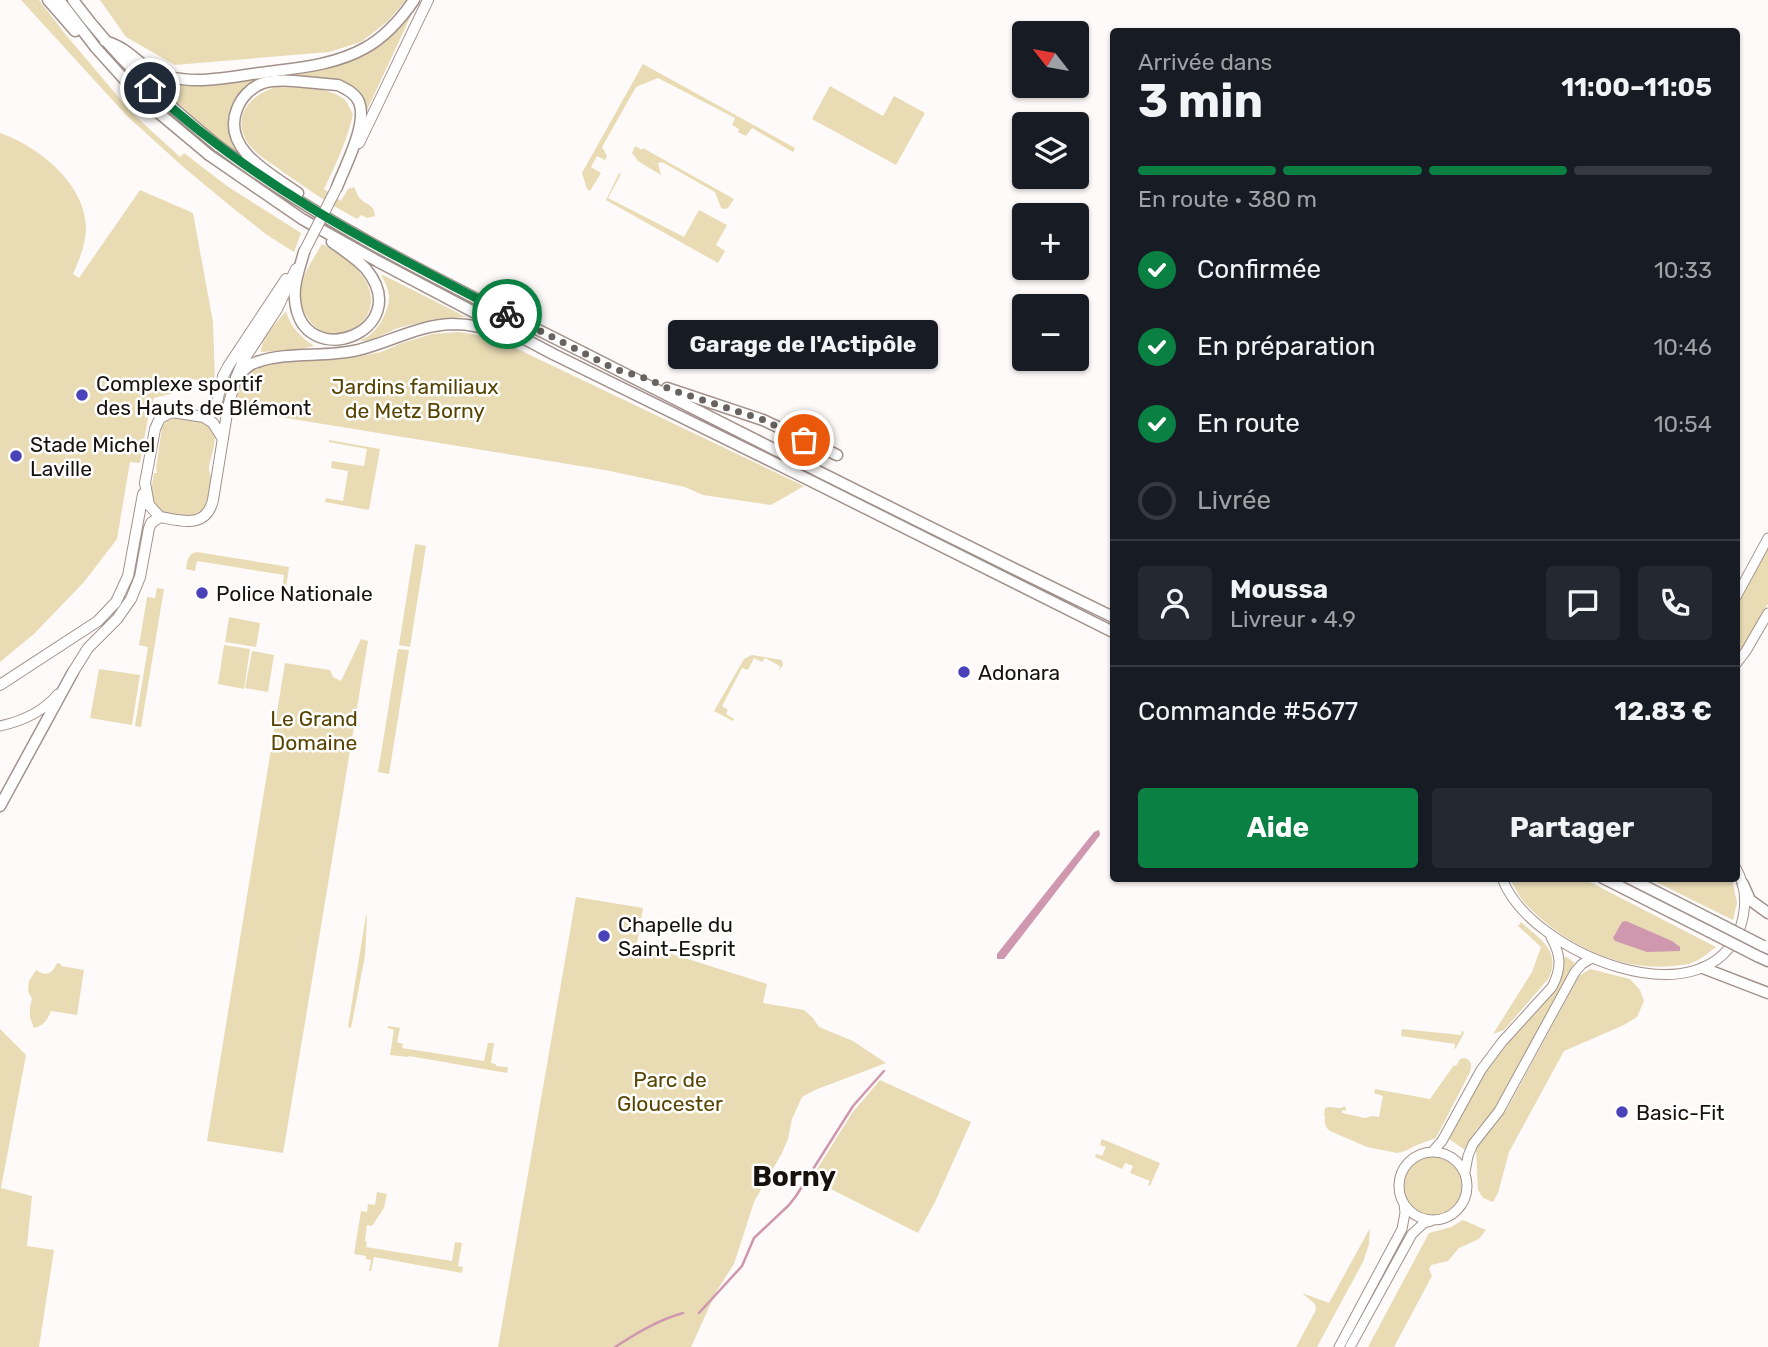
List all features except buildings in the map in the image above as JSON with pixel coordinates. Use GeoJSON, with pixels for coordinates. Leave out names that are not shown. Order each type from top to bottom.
{"type":"FeatureCollection","features":[{"type":"Feature","properties":{"kind":"highway"},"geometry":{"type":"LineString","coordinates":[[48,0],[97,57],[112,66]]}},
{"type":"Feature","properties":{"kind":"highway"},"geometry":{"type":"LineString","coordinates":[[60,0],[142,99],[209,155],[302,219],[553,354]]}},
{"type":"Feature","properties":{"kind":"highway"},"geometry":{"type":"LineString","coordinates":[[73,0],[105,41],[174,111],[218,146],[301,203],[393,256],[615,369],[798,468]]}},
{"type":"Feature","properties":{"kind":"highway"},"geometry":{"type":"LineString","coordinates":[[105,41],[122,48],[156,74],[186,80],[206,80],[321,64],[345,57],[366,48],[386,33],[414,0]]}},
{"type":"Feature","properties":{"kind":"highway"},"geometry":{"type":"LineString","coordinates":[[337,187],[361,122],[359,103],[355,96],[338,85],[286,81],[262,83],[246,94],[239,103],[234,125],[244,152],[294,190],[393,256]]}},
{"type":"Feature","properties":{"kind":"highway"},"geometry":{"type":"LineString","coordinates":[[302,219],[357,260],[374,282],[377,308],[372,321],[363,331],[335,340],[321,337],[304,325],[295,301],[304,252]]}},
{"type":"Feature","properties":{"kind":"highway"},"geometry":{"type":"LineString","coordinates":[[236,378],[253,363],[358,350],[428,327],[471,325],[499,332],[553,354],[1110,616]]}},
{"type":"Feature","properties":{"kind":"highway"},"geometry":{"type":"LineString","coordinates":[[615,369],[764,420],[836,455]]}},
{"type":"Feature","properties":{"kind":"highway"},"geometry":{"type":"LineString","coordinates":[[841,489],[1110,630]]}},
{"type":"Feature","properties":{"kind":"highway"},"geometry":{"type":"LineString","coordinates":[[0,806],[73,672]]}},
{"type":"Feature","properties":{"kind":"highway"},"geometry":{"type":"LineString","coordinates":[[1612,882],[1763,950],[1768,961]]}},
{"type":"Feature","properties":{"kind":"highway"},"geometry":{"type":"LineString","coordinates":[[1636,882],[1711,926]]}},
{"type":"Feature","properties":{"kind":"highway"},"geometry":{"type":"LineString","coordinates":[[1743,884],[1750,900],[1768,913]]}},
{"type":"Feature","properties":{"kind":"highway"},"geometry":{"type":"LineString","coordinates":[[1703,968],[1768,993]]}},
{"type":"Feature","properties":{"kind":"main road"},"geometry":{"type":"LineString","coordinates":[[145,483],[148,502],[160,517],[193,522],[207,514],[213,500],[231,396],[243,361],[277,309],[428,0]]}},
{"type":"Feature","properties":{"kind":"main road"},"geometry":{"type":"LineString","coordinates":[[204,417],[215,411],[223,376],[235,354],[304,252]]}},
{"type":"Feature","properties":{"kind":"main road"},"geometry":{"type":"LineString","coordinates":[[0,685],[98,621],[116,602],[131,567],[155,429],[160,418],[172,412],[204,417],[216,427],[223,439]]}},
{"type":"Feature","properties":{"kind":"main road"},"geometry":{"type":"LineString","coordinates":[[0,726],[26,719],[55,698],[88,648],[121,615],[140,577],[149,528],[151,523],[160,517]]}},
{"type":"Feature","properties":{"kind":"main road"},"geometry":{"type":"LineString","coordinates":[[1740,590],[1768,538]]}},
{"type":"Feature","properties":{"kind":"main road"},"geometry":{"type":"LineString","coordinates":[[1740,659],[1768,613]]}},
{"type":"Feature","properties":{"kind":"main road"},"geometry":{"type":"LineString","coordinates":[[1504,882],[1512,899],[1550,936],[1592,958],[1631,970],[1656,974],[1703,968],[1731,945],[1745,910],[1740,877]]}},
{"type":"Feature","properties":{"kind":"main road"},"geometry":{"type":"LineString","coordinates":[[1433,1152],[1443,1141],[1481,1070],[1502,1042],[1552,987],[1558,976],[1558,952],[1550,936]]}},
{"type":"Feature","properties":{"kind":"main road"},"geometry":{"type":"LineString","coordinates":[[1465,1172],[1473,1144],[1499,1111],[1575,972],[1592,958]]}},
{"type":"Feature","properties":{"kind":"main road"},"geometry":{"type":"LineString","coordinates":[[1339,1347],[1402,1229],[1405,1213],[1399,1186],[1404,1168],[1418,1155],[1433,1152],[1449,1155],[1465,1172],[1467,1190],[1461,1206],[1448,1216],[1424,1223],[1412,1234],[1350,1347]]}},
{"type":"Feature","properties":{"kind":"main road"},"geometry":{"type":"LineString","coordinates":[[1403,1202],[1413,1213],[1433,1220]]}},
{"type":"Feature","properties":{"kind":"green space"},"geometry":{"type":"Polygon","coordinates":[[[21,0],[39,0],[131,112],[180,157],[184,153],[227,186],[301,233],[294,252],[229,205],[127,116],[21,0]]]}},
{"type":"Feature","properties":{"kind":"green space"},"geometry":{"type":"Polygon","coordinates":[[[100,0],[406,0],[388,21],[361,42],[329,52],[175,65],[126,37],[100,0]]]}},
{"type":"Feature","properties":{"kind":"green space"},"geometry":{"type":"Polygon","coordinates":[[[414,9],[367,110],[356,90],[335,80],[258,80],[246,87],[232,103],[228,127],[233,142],[246,160],[203,126],[140,68],[168,80],[346,60],[414,9]]]}},
{"type":"Feature","properties":{"kind":"green space"},"geometry":{"type":"Polygon","coordinates":[[[643,64],[795,148],[793,152],[752,128],[746,136],[738,132],[739,129],[732,125],[735,118],[658,78],[636,87],[602,147],[607,156],[605,160],[597,156],[591,167],[601,173],[590,191],[582,173],[643,64]]]}},
{"type":"Feature","properties":{"kind":"green space"},"geometry":{"type":"Polygon","coordinates":[[[830,86],[883,116],[894,96],[925,113],[896,165],[812,119],[830,86]]]}},
{"type":"Feature","properties":{"kind":"green space"},"geometry":{"type":"Polygon","coordinates":[[[276,87],[321,90],[337,95],[345,101],[353,114],[324,189],[341,201],[348,189],[354,187],[361,200],[372,207],[375,216],[367,218],[361,215],[357,219],[347,214],[262,158],[247,142],[241,123],[243,114],[255,98],[276,87]]]}},
{"type":"Feature","properties":{"kind":"green space","name":"Complexe sportif des Hauts de Blémont"},"geometry":{"type":"Polygon","coordinates":[[[0,133],[44,157],[69,182],[78,196],[86,228],[80,258],[73,274],[79,278],[140,190],[193,213],[213,322],[215,382],[176,377],[174,393],[154,398],[140,463],[130,462],[117,539],[84,582],[34,634],[0,662],[0,133]]]}},
{"type":"Feature","properties":{"kind":"green space"},"geometry":{"type":"Polygon","coordinates":[[[635,146],[734,199],[728,208],[721,208],[715,192],[662,162],[658,163],[661,175],[638,161],[632,153],[635,146]]]}},
{"type":"Feature","properties":{"kind":"green space"},"geometry":{"type":"Polygon","coordinates":[[[619,173],[621,174],[608,198],[684,237],[699,210],[727,225],[716,245],[725,251],[718,263],[606,200],[619,173]]]}},
{"type":"Feature","properties":{"kind":"green space"},"geometry":{"type":"Polygon","coordinates":[[[322,244],[353,265],[368,285],[371,304],[364,319],[352,330],[336,334],[321,331],[308,318],[301,301],[304,277],[322,244]]]}},
{"type":"Feature","properties":{"kind":"green space"},"geometry":{"type":"Polygon","coordinates":[[[381,274],[466,317],[435,319],[398,328],[367,342],[360,340],[369,336],[381,322],[389,302],[389,294],[381,274]]]}},
{"type":"Feature","properties":{"kind":"green space"},"geometry":{"type":"Polygon","coordinates":[[[286,311],[297,331],[314,346],[261,352],[267,335],[286,311]]]}},
{"type":"Feature","properties":{"kind":"green space","name":"Jardins familiaux de Metz Borny"},"geometry":{"type":"Polygon","coordinates":[[[459,332],[505,343],[804,486],[771,505],[703,495],[685,487],[605,470],[249,412],[234,413],[237,404],[233,403],[238,385],[243,377],[259,364],[350,358],[381,352],[432,334],[459,332]]]}},
{"type":"Feature","properties":{"kind":"green space"},"geometry":{"type":"Polygon","coordinates":[[[177,417],[196,419],[209,424],[215,437],[209,465],[211,484],[208,500],[202,511],[184,517],[163,513],[151,498],[162,428],[166,421],[177,417]]]}},
{"type":"Feature","properties":{"kind":"green space"},"geometry":{"type":"Polygon","coordinates":[[[329,440],[380,449],[369,510],[325,502],[326,498],[343,501],[348,471],[331,468],[332,461],[364,466],[367,449],[329,440]]]}},
{"type":"Feature","properties":{"kind":"green space"},"geometry":{"type":"Polygon","coordinates":[[[415,544],[426,546],[410,647],[399,645],[415,544]]]}},
{"type":"Feature","properties":{"kind":"green space"},"geometry":{"type":"Polygon","coordinates":[[[1768,548],[1768,604],[1740,652],[1740,600],[1768,548]]]}},
{"type":"Feature","properties":{"kind":"green space"},"geometry":{"type":"Polygon","coordinates":[[[197,552],[289,567],[285,594],[278,593],[282,590],[284,575],[197,561],[195,571],[186,569],[190,556],[197,552]]]}},
{"type":"Feature","properties":{"kind":"green space"},"geometry":{"type":"Polygon","coordinates":[[[157,588],[164,589],[141,727],[135,726],[148,647],[139,645],[147,597],[155,598],[157,588]]]}},
{"type":"Feature","properties":{"kind":"green space"},"geometry":{"type":"Polygon","coordinates":[[[229,617],[260,623],[256,647],[225,642],[229,617]]]}},
{"type":"Feature","properties":{"kind":"green space","name":"Le Grand Domaine"},"geometry":{"type":"Polygon","coordinates":[[[361,639],[368,641],[283,1153],[207,1141],[285,663],[330,670],[333,677],[341,681],[361,639]]]}},
{"type":"Feature","properties":{"kind":"green space"},"geometry":{"type":"Polygon","coordinates":[[[224,645],[250,649],[244,689],[218,684],[224,645]]]}},
{"type":"Feature","properties":{"kind":"green space"},"geometry":{"type":"Polygon","coordinates":[[[398,649],[409,650],[389,774],[378,772],[398,649]]]}},
{"type":"Feature","properties":{"kind":"green space"},"geometry":{"type":"Polygon","coordinates":[[[252,651],[274,655],[268,692],[245,688],[252,651]]]}},
{"type":"Feature","properties":{"kind":"green space"},"geometry":{"type":"Polygon","coordinates":[[[752,655],[782,660],[783,665],[779,671],[780,666],[765,658],[762,662],[754,658],[748,670],[742,668],[722,706],[728,710],[726,714],[734,719],[733,721],[714,711],[744,659],[752,655]]]}},
{"type":"Feature","properties":{"kind":"green space"},"geometry":{"type":"Polygon","coordinates":[[[99,669],[140,675],[132,725],[90,718],[99,669]]]}},
{"type":"Feature","properties":{"kind":"green space"},"geometry":{"type":"Polygon","coordinates":[[[1512,882],[1590,882],[1716,947],[1697,961],[1681,965],[1652,967],[1611,959],[1555,930],[1524,902],[1512,882]]]}},
{"type":"Feature","properties":{"kind":"green space"},"geometry":{"type":"Polygon","coordinates":[[[1656,882],[1733,882],[1737,903],[1733,920],[1656,882]]]}},
{"type":"Feature","properties":{"kind":"green space","name":"Parc de Gloucester"},"geometry":{"type":"Polygon","coordinates":[[[576,897],[643,908],[637,943],[767,984],[763,1003],[804,1010],[819,1027],[853,1041],[886,1063],[802,1097],[782,1153],[754,1202],[734,1264],[716,1292],[691,1347],[498,1347],[576,897]]]}},
{"type":"Feature","properties":{"kind":"green space"},"geometry":{"type":"Polygon","coordinates":[[[366,915],[365,956],[351,1028],[348,1027],[366,915]]]}},
{"type":"Feature","properties":{"kind":"green space"},"geometry":{"type":"Polygon","coordinates":[[[1521,922],[1547,946],[1552,968],[1549,978],[1504,1030],[1493,1034],[1532,972],[1541,947],[1518,926],[1521,922]]]}},
{"type":"Feature","properties":{"kind":"green space"},"geometry":{"type":"Polygon","coordinates":[[[1565,956],[1575,963],[1491,1116],[1476,1130],[1465,1150],[1449,1139],[1480,1079],[1558,984],[1565,956]]]}},
{"type":"Feature","properties":{"kind":"green space"},"geometry":{"type":"Polygon","coordinates":[[[57,963],[84,970],[77,1015],[51,1011],[45,1022],[34,1028],[30,1018],[32,999],[28,991],[29,981],[36,970],[48,973],[57,963]]]}},
{"type":"Feature","properties":{"kind":"green space"},"geometry":{"type":"Polygon","coordinates":[[[1590,969],[1630,979],[1640,990],[1644,1001],[1637,1017],[1564,1051],[1509,1152],[1498,1193],[1493,1202],[1483,1198],[1478,1190],[1476,1149],[1480,1140],[1507,1109],[1579,976],[1590,969]]]}},
{"type":"Feature","properties":{"kind":"green space"},"geometry":{"type":"Polygon","coordinates":[[[388,1026],[400,1028],[397,1042],[403,1044],[402,1048],[484,1061],[488,1043],[494,1043],[491,1063],[508,1067],[507,1073],[390,1055],[394,1030],[388,1026]]]}},
{"type":"Feature","properties":{"kind":"green space"},"geometry":{"type":"Polygon","coordinates":[[[0,1029],[26,1055],[1,1188],[32,1196],[27,1246],[54,1250],[39,1347],[0,1347],[0,1029]]]}},
{"type":"Feature","properties":{"kind":"green space"},"geometry":{"type":"Polygon","coordinates":[[[1402,1029],[1461,1035],[1462,1030],[1464,1033],[1454,1049],[1455,1044],[1401,1036],[1402,1029]]]}},
{"type":"Feature","properties":{"kind":"green space"},"geometry":{"type":"Polygon","coordinates":[[[1464,1058],[1471,1063],[1470,1072],[1436,1138],[1397,1153],[1367,1147],[1330,1131],[1326,1126],[1324,1115],[1325,1108],[1328,1107],[1345,1106],[1346,1111],[1342,1110],[1342,1113],[1365,1118],[1379,1117],[1383,1096],[1374,1093],[1375,1089],[1430,1099],[1454,1065],[1464,1058]]]}},
{"type":"Feature","properties":{"kind":"green space"},"geometry":{"type":"Polygon","coordinates":[[[880,1080],[971,1122],[918,1233],[811,1179],[852,1113],[880,1080]]]}},
{"type":"Feature","properties":{"kind":"green space"},"geometry":{"type":"Polygon","coordinates":[[[1102,1139],[1160,1163],[1150,1186],[1150,1181],[1130,1173],[1133,1166],[1125,1163],[1122,1169],[1095,1157],[1096,1154],[1102,1156],[1106,1147],[1100,1145],[1102,1139]]]}},
{"type":"Feature","properties":{"kind":"green space"},"geometry":{"type":"Polygon","coordinates":[[[1433,1157],[1449,1162],[1457,1170],[1462,1186],[1457,1202],[1449,1210],[1433,1215],[1417,1210],[1409,1202],[1404,1186],[1409,1170],[1417,1162],[1433,1157]]]}},
{"type":"Feature","properties":{"kind":"green space"},"geometry":{"type":"Polygon","coordinates":[[[377,1192],[387,1194],[384,1208],[372,1226],[367,1225],[366,1247],[452,1261],[455,1242],[462,1243],[458,1266],[463,1267],[462,1273],[374,1257],[369,1271],[371,1260],[366,1259],[366,1256],[354,1254],[361,1211],[367,1212],[368,1204],[375,1205],[377,1192]]]}},
{"type":"Feature","properties":{"kind":"green space"},"geometry":{"type":"Polygon","coordinates":[[[1463,1220],[1486,1230],[1479,1239],[1459,1248],[1448,1261],[1431,1265],[1429,1269],[1432,1276],[1394,1347],[1368,1347],[1429,1233],[1451,1227],[1463,1220]]]}},
{"type":"Feature","properties":{"kind":"green space"},"geometry":{"type":"Polygon","coordinates":[[[1370,1228],[1369,1244],[1363,1262],[1317,1347],[1296,1347],[1316,1310],[1315,1304],[1302,1293],[1329,1303],[1370,1228]]]}},
{"type":"Feature","properties":{"kind":"shaded area"},"geometry":{"type":"Polygon","coordinates":[[[1099,830],[1100,835],[1004,959],[997,959],[997,954],[1094,832],[1099,830]]]}},
{"type":"Feature","properties":{"kind":"shaded area"},"geometry":{"type":"Polygon","coordinates":[[[1626,921],[1672,941],[1680,947],[1680,951],[1647,952],[1615,941],[1613,938],[1622,922],[1626,921]]]}},
{"type":"Feature","properties":{"kind":"waterway"},"geometry":{"type":"LineString","coordinates":[[699,1313],[742,1266],[754,1238],[796,1196],[853,1106],[884,1071]]}},
{"type":"Feature","properties":{"kind":"waterway"},"geometry":{"type":"LineString","coordinates":[[615,1347],[656,1323],[683,1313]]}},
{"type":"Feature","properties":{"kind":"way so far"},"geometry":{"type":"LineString","coordinates":[[507,314],[615,369],[764,420],[804,440]]}},
{"type":"Feature","properties":{"kind":"place","name":"Complexe sportif des Hauts de Blémont"},"geometry":{"type":"Point","coordinates":[82,395]}},
{"type":"Feature","properties":{"kind":"place","name":"Garage de l'Actipôle"},"geometry":{"type":"Point","coordinates":[804,440]}},
{"type":"Feature","properties":{"kind":"place","name":"Stade Michel Laville"},"geometry":{"type":"Point","coordinates":[16,456]}},
{"type":"Feature","properties":{"kind":"place","name":"Police Nationale"},"geometry":{"type":"Point","coordinates":[202,593]}},
{"type":"Feature","properties":{"kind":"place","name":"Adonara"},"geometry":{"type":"Point","coordinates":[964,672]}},
{"type":"Feature","properties":{"kind":"place","name":"Chapelle du Saint-Esprit"},"geometry":{"type":"Point","coordinates":[604,936]}},
{"type":"Feature","properties":{"kind":"place","name":"Basic-Fit"},"geometry":{"type":"Point","coordinates":[1622,1112]}},
{"type":"Feature","properties":{"kind":"district","name":"Borny"},"geometry":{"type":"Point","coordinates":[794,1176]}},
{"type":"Feature","properties":{"kind":"route"},"geometry":{"type":"LineString","coordinates":[[150,88],[218,146],[286,193],[360,238],[507,314]]}}]}
